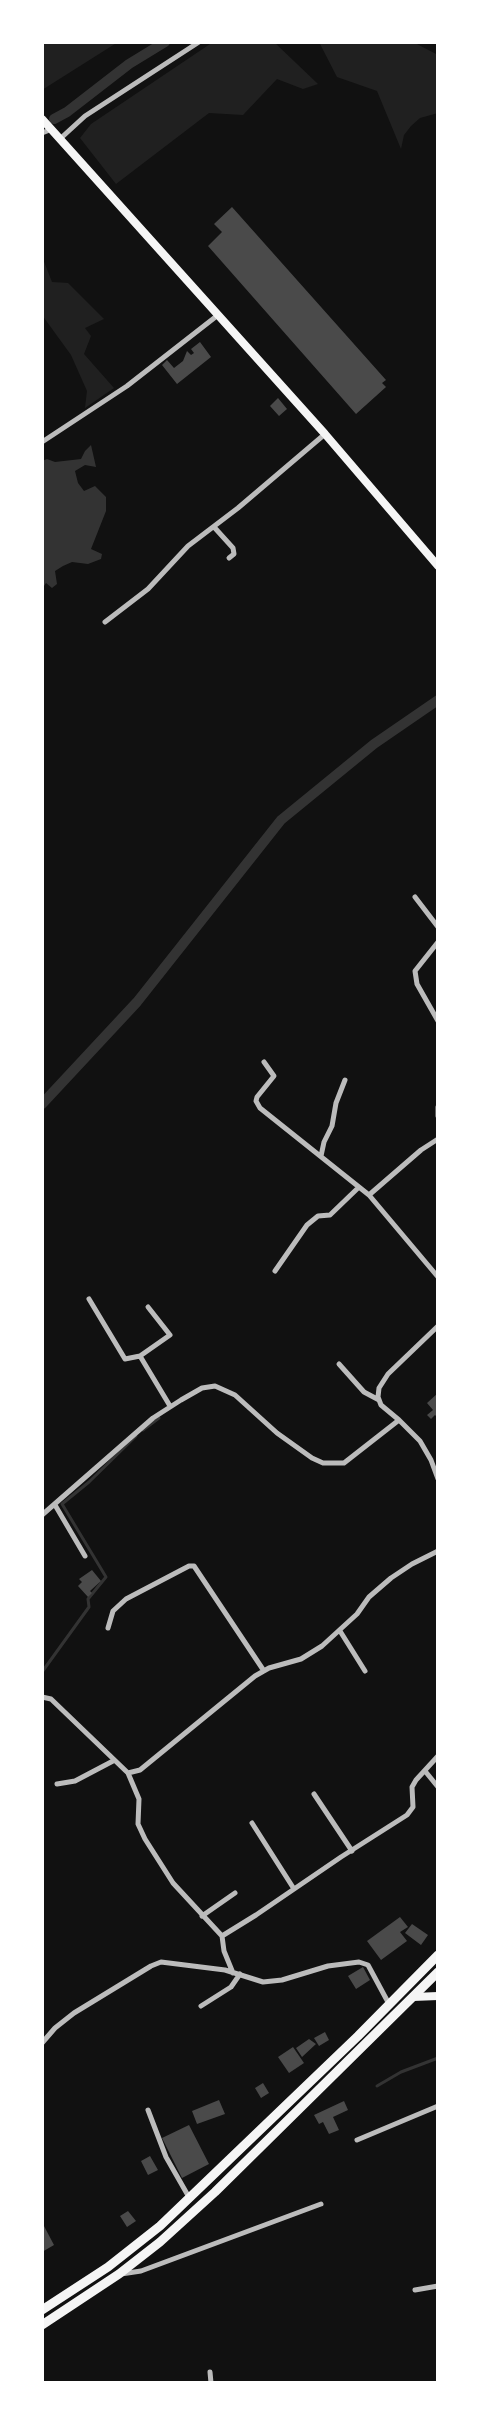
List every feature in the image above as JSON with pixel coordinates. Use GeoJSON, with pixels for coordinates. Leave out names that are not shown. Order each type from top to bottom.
{"type":"FeatureCollection","features":[{"type":"Feature","properties":{"kind":"highway"},"geometry":{"type":"LineString","coordinates":[[42,2310],[108,2267],[160,2226],[437,1959]]}},
{"type":"Feature","properties":{"kind":"highway"},"geometry":{"type":"LineString","coordinates":[[42,2325],[119,2274],[160,2242],[215,2192],[438,1972]]}},
{"type":"Feature","properties":{"kind":"main road"},"geometry":{"type":"LineString","coordinates":[[42,119],[325,434],[438,566]]}},
{"type":"Feature","properties":{"kind":"main road"},"geometry":{"type":"LineString","coordinates":[[413,1997],[438,1996]]}},
{"type":"Feature","properties":{"kind":"street"},"geometry":{"type":"LineString","coordinates":[[61,138],[85,116],[200,42]]}},
{"type":"Feature","properties":{"kind":"street"},"geometry":{"type":"LineString","coordinates":[[42,134],[52,129]]}},
{"type":"Feature","properties":{"kind":"street"},"geometry":{"type":"LineString","coordinates":[[42,442],[127,386],[218,315]]}},
{"type":"Feature","properties":{"kind":"street"},"geometry":{"type":"LineString","coordinates":[[105,622],[148,589],[188,546],[325,434]]}},
{"type":"Feature","properties":{"kind":"street"},"geometry":{"type":"LineString","coordinates":[[214,527],[233,548],[234,554],[229,558]]}},
{"type":"Feature","properties":{"kind":"street"},"geometry":{"type":"LineString","coordinates":[[414,897],[438,927]]}},
{"type":"Feature","properties":{"kind":"street"},"geometry":{"type":"LineString","coordinates":[[438,942],[415,971],[417,984],[438,1022]]}},
{"type":"Feature","properties":{"kind":"street"},"geometry":{"type":"LineString","coordinates":[[264,1062],[274,1076],[257,1097],[256,1101],[260,1108],[369,1195],[438,1277]]}},
{"type":"Feature","properties":{"kind":"street"},"geometry":{"type":"LineString","coordinates":[[321,1155],[345,1080]]}},
{"type":"Feature","properties":{"kind":"street"},"geometry":{"type":"LineString","coordinates":[[438,1107],[438,1116]]}},
{"type":"Feature","properties":{"kind":"street"},"geometry":{"type":"LineString","coordinates":[[369,1195],[421,1150],[438,1139]]}},
{"type":"Feature","properties":{"kind":"street"},"geometry":{"type":"LineString","coordinates":[[275,1271],[307,1225],[318,1216],[330,1215],[358,1188]]}},
{"type":"Feature","properties":{"kind":"street"},"geometry":{"type":"LineString","coordinates":[[89,1299],[125,1359],[140,1356],[170,1335],[148,1307]]}},
{"type":"Feature","properties":{"kind":"street"},"geometry":{"type":"LineString","coordinates":[[379,1400],[379,1388],[388,1374],[438,1326]]}},
{"type":"Feature","properties":{"kind":"street"},"geometry":{"type":"LineString","coordinates":[[140,1356],[170,1406]]}},
{"type":"Feature","properties":{"kind":"street"},"geometry":{"type":"LineString","coordinates":[[339,1364],[364,1392],[379,1400],[389,1414],[399,1420],[420,1441],[431,1460],[438,1479]]}},
{"type":"Feature","properties":{"kind":"street"},"geometry":{"type":"LineString","coordinates":[[42,1515],[153,1418],[202,1388],[214,1386],[235,1395],[312,1458],[323,1463],[336,1465],[353,1458],[399,1420]]}},
{"type":"Feature","properties":{"kind":"street"},"geometry":{"type":"LineString","coordinates":[[55,1505],[85,1556]]}},
{"type":"Feature","properties":{"kind":"street"},"geometry":{"type":"LineString","coordinates":[[129,1773],[140,1770],[156,1759],[240,1687],[264,1671],[301,1659],[322,1646],[340,1631],[369,1597],[391,1578],[438,1551]]}},
{"type":"Feature","properties":{"kind":"street"},"geometry":{"type":"LineString","coordinates":[[108,1628],[113,1611],[126,1599],[189,1566],[194,1566],[264,1671]]}},
{"type":"Feature","properties":{"kind":"street"},"geometry":{"type":"LineString","coordinates":[[340,1631],[365,1671]]}},
{"type":"Feature","properties":{"kind":"street"},"geometry":{"type":"LineString","coordinates":[[43,1694],[87,1733],[113,1761],[129,1773],[139,1799],[138,1824],[145,1839],[173,1883],[222,1936],[224,1951],[237,1974]]}},
{"type":"Feature","properties":{"kind":"street"},"geometry":{"type":"LineString","coordinates":[[222,1936],[411,1811],[412,1787],[438,1756]]}},
{"type":"Feature","properties":{"kind":"street"},"geometry":{"type":"LineString","coordinates":[[57,1784],[75,1781],[113,1761]]}},
{"type":"Feature","properties":{"kind":"street"},"geometry":{"type":"LineString","coordinates":[[425,1771],[438,1787]]}},
{"type":"Feature","properties":{"kind":"street"},"geometry":{"type":"LineString","coordinates":[[314,1794],[352,1851]]}},
{"type":"Feature","properties":{"kind":"street"},"geometry":{"type":"LineString","coordinates":[[252,1823],[294,1889]]}},
{"type":"Feature","properties":{"kind":"street"},"geometry":{"type":"LineString","coordinates":[[202,1916],[236,1893]]}},
{"type":"Feature","properties":{"kind":"street"},"geometry":{"type":"LineString","coordinates":[[42,2043],[55,2028],[74,2013],[161,1962],[237,1974],[263,1982],[328,1966],[359,1962],[368,1965],[389,2004]]}},
{"type":"Feature","properties":{"kind":"street"},"geometry":{"type":"LineString","coordinates":[[201,2006],[231,1987],[237,1974]]}},
{"type":"Feature","properties":{"kind":"street"},"geometry":{"type":"LineString","coordinates":[[357,2140],[438,2106]]}},
{"type":"Feature","properties":{"kind":"street"},"geometry":{"type":"LineString","coordinates":[[148,2110],[161,2146],[190,2199]]}},
{"type":"Feature","properties":{"kind":"street"},"geometry":{"type":"LineString","coordinates":[[119,2274],[141,2271],[321,2204]]}},
{"type":"Feature","properties":{"kind":"street"},"geometry":{"type":"LineString","coordinates":[[416,2290],[438,2286]]}},
{"type":"Feature","properties":{"kind":"street"},"geometry":{"type":"LineString","coordinates":[[210,2372],[211,2383]]}},
{"type":"Feature","properties":{"kind":"shaded area"},"geometry":{"type":"Polygon","coordinates":[[[42,42],[118,42],[42,90],[42,42]]]}},
{"type":"Feature","properties":{"kind":"shaded area"},"geometry":{"type":"Polygon","coordinates":[[[213,42],[274,42],[318,84],[303,89],[277,79],[243,115],[209,113],[116,184],[80,138],[91,124],[213,42]]]}},
{"type":"Feature","properties":{"kind":"shaded area"},"geometry":{"type":"Polygon","coordinates":[[[319,42],[413,42],[438,55],[438,113],[420,118],[411,126],[404,135],[401,149],[377,91],[337,77],[319,42]]]}},
{"type":"Feature","properties":{"kind":"shaded area"},"geometry":{"type":"Polygon","coordinates":[[[43,259],[52,282],[68,283],[104,319],[85,328],[91,336],[84,354],[114,388],[85,408],[87,391],[71,355],[42,315],[43,259]]]}},
{"type":"Feature","properties":{"kind":"shaded area"},"geometry":{"type":"Polygon","coordinates":[[[91,445],[96,467],[85,465],[75,471],[78,483],[84,491],[95,486],[106,497],[106,511],[91,549],[102,554],[101,559],[88,564],[72,562],[63,566],[55,571],[57,584],[52,588],[46,583],[42,589],[42,461],[81,459],[91,445]]]}},
{"type":"Feature","properties":{"kind":"building"},"geometry":{"type":"Polygon","coordinates":[[[232,207],[386,380],[382,383],[386,387],[356,414],[208,246],[222,232],[214,224],[232,207]]]}},
{"type":"Feature","properties":{"kind":"building"},"geometry":{"type":"Polygon","coordinates":[[[200,342],[211,357],[177,384],[162,365],[167,360],[174,368],[183,361],[187,351],[191,355],[194,353],[191,349],[200,342]]]}},
{"type":"Feature","properties":{"kind":"building"},"geometry":{"type":"Polygon","coordinates":[[[278,398],[287,409],[279,416],[270,406],[278,398]]]}},
{"type":"Feature","properties":{"kind":"building"},"geometry":{"type":"Polygon","coordinates":[[[438,1393],[438,1418],[435,1415],[431,1419],[427,1415],[433,1410],[427,1403],[438,1393]]]}},
{"type":"Feature","properties":{"kind":"building"},"geometry":{"type":"Polygon","coordinates":[[[92,1570],[101,1581],[90,1591],[92,1593],[88,1597],[78,1586],[82,1582],[79,1579],[92,1570]]]}},
{"type":"Feature","properties":{"kind":"building"},"geometry":{"type":"Polygon","coordinates":[[[400,1917],[408,1927],[400,1932],[407,1941],[381,1960],[367,1941],[400,1917]]]}},
{"type":"Feature","properties":{"kind":"building"},"geometry":{"type":"Polygon","coordinates":[[[412,1924],[428,1935],[421,1945],[405,1933],[412,1924]]]}},
{"type":"Feature","properties":{"kind":"building"},"geometry":{"type":"Polygon","coordinates":[[[363,1967],[370,1980],[356,1989],[348,1976],[363,1967]]]}},
{"type":"Feature","properties":{"kind":"building"},"geometry":{"type":"Polygon","coordinates":[[[325,2032],[329,2040],[319,2046],[314,2038],[325,2032]]]}},
{"type":"Feature","properties":{"kind":"building"},"geometry":{"type":"Polygon","coordinates":[[[309,2039],[316,2044],[302,2057],[296,2048],[309,2039]]]}},
{"type":"Feature","properties":{"kind":"building"},"geometry":{"type":"Polygon","coordinates":[[[293,2047],[304,2063],[289,2073],[278,2057],[293,2047]]]}},
{"type":"Feature","properties":{"kind":"building"},"geometry":{"type":"Polygon","coordinates":[[[263,2083],[269,2093],[261,2098],[255,2088],[263,2083]]]}},
{"type":"Feature","properties":{"kind":"building"},"geometry":{"type":"Polygon","coordinates":[[[219,2100],[225,2114],[197,2124],[192,2111],[219,2100]]]}},
{"type":"Feature","properties":{"kind":"building"},"geometry":{"type":"Polygon","coordinates":[[[344,2101],[348,2110],[333,2117],[339,2130],[329,2134],[323,2122],[319,2124],[314,2115],[344,2101]]]}},
{"type":"Feature","properties":{"kind":"building"},"geometry":{"type":"Polygon","coordinates":[[[189,2125],[209,2164],[182,2178],[162,2138],[189,2125]]]}},
{"type":"Feature","properties":{"kind":"building"},"geometry":{"type":"Polygon","coordinates":[[[150,2156],[158,2170],[148,2175],[141,2161],[150,2156]]]}},
{"type":"Feature","properties":{"kind":"building"},"geometry":{"type":"Polygon","coordinates":[[[128,2211],[136,2221],[127,2227],[120,2216],[128,2211]]]}},
{"type":"Feature","properties":{"kind":"building"},"geometry":{"type":"Polygon","coordinates":[[[44,2226],[54,2245],[42,2252],[42,2227],[44,2226]]]}},
{"type":"Feature","properties":{"kind":"waterway"},"geometry":{"type":"LineString","coordinates":[[54,119],[67,112],[129,64],[165,42]]}},
{"type":"Feature","properties":{"kind":"waterway"},"geometry":{"type":"LineString","coordinates":[[42,1104],[137,1002],[281,820],[374,744],[438,700]]}},
{"type":"Feature","properties":{"kind":"waterway"},"geometry":{"type":"LineString","coordinates":[[143,1430],[159,1418]]}},
{"type":"Feature","properties":{"kind":"waterway"},"geometry":{"type":"LineString","coordinates":[[42,1672],[89,1607],[88,1599],[106,1577],[62,1504],[89,1482],[136,1436]]}},
{"type":"Feature","properties":{"kind":"waterway"},"geometry":{"type":"LineString","coordinates":[[377,2086],[401,2072],[438,2058]]}}]}
